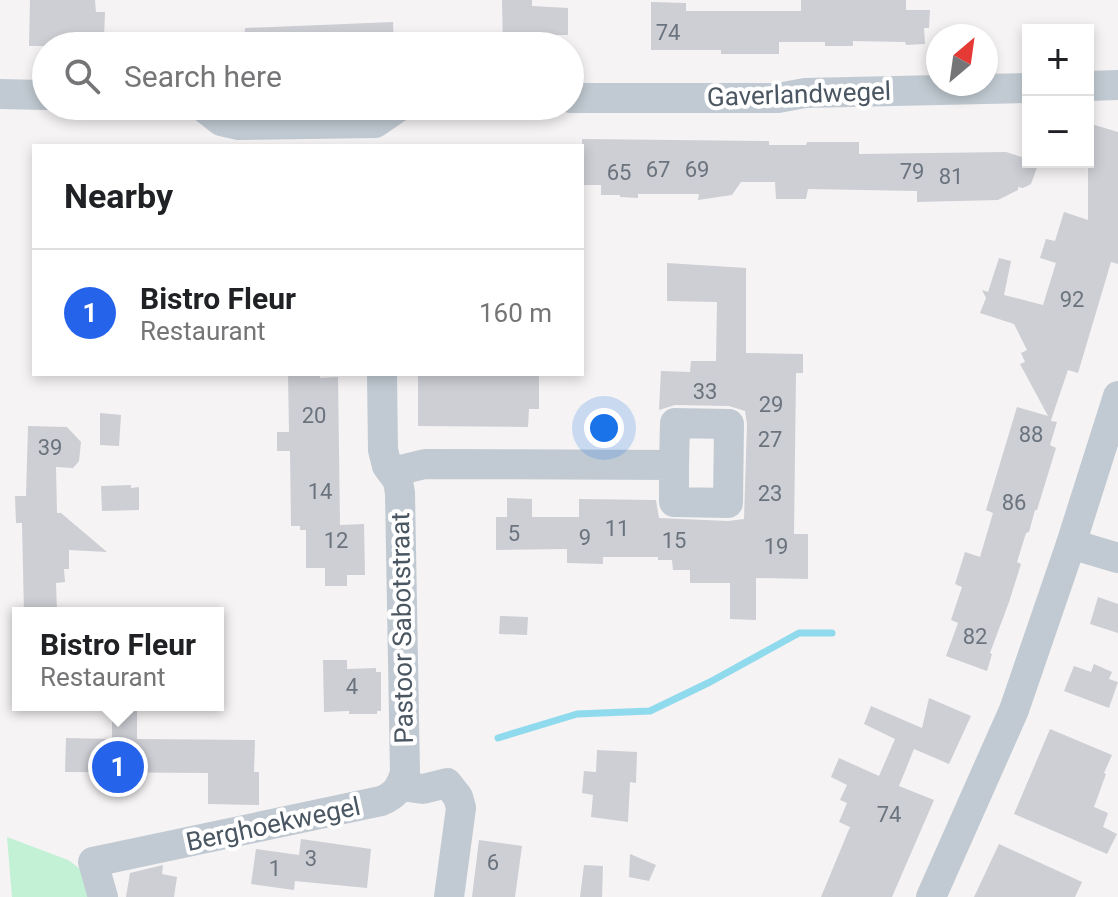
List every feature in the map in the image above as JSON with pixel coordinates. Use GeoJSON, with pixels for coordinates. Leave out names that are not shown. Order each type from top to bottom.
{"type":"FeatureCollection","features":[{"type":"Feature","properties":{"kind":"street"},"geometry":{"type":"LineString","coordinates":[[1094,86],[1118,85]]}},
{"type":"Feature","properties":{"kind":"street","name":"Gaverlandwegel"},"geometry":{"type":"LineString","coordinates":[[584,98],[778,98],[805,93],[1022,88]]}},
{"type":"Feature","properties":{"kind":"street"},"geometry":{"type":"LineString","coordinates":[[0,94],[32,95]]}},
{"type":"Feature","properties":{"kind":"street"},"geometry":{"type":"LineString","coordinates":[[220,120],[239,125],[377,134]]}},
{"type":"Feature","properties":{"kind":"street","name":"Pastoor Sabotstraat"},"geometry":{"type":"LineString","coordinates":[[382,376],[383,450],[387,466],[398,481],[400,493],[405,773],[401,786]]}},
{"type":"Feature","properties":{"kind":"street"},"geometry":{"type":"LineString","coordinates":[[931,897],[1014,710],[1118,396]]}},
{"type":"Feature","properties":{"kind":"street"},"geometry":{"type":"LineString","coordinates":[[392,472],[425,464],[674,465]]}},
{"type":"Feature","properties":{"kind":"street"},"geometry":{"type":"LineString","coordinates":[[1071,544],[1118,558]]}},
{"type":"Feature","properties":{"kind":"street","name":"Berghoekwegel"},"geometry":{"type":"LineString","coordinates":[[103,897],[93,862],[381,801],[393,796],[401,786],[423,789],[447,783],[458,797],[461,808],[449,897]]}},
{"type":"Feature","properties":{"kind":"green space"},"geometry":{"type":"Polygon","coordinates":[[[7,837],[68,860],[79,868],[96,897],[12,897],[7,837]]]}},
{"type":"Feature","properties":{"kind":"building"},"geometry":{"type":"Polygon","coordinates":[[[30,0],[95,0],[96,12],[105,12],[104,32],[32,32],[32,46],[29,46],[30,0]]]}},
{"type":"Feature","properties":{"kind":"building"},"geometry":{"type":"Polygon","coordinates":[[[502,0],[532,0],[532,6],[568,8],[568,32],[503,32],[502,0]]]}},
{"type":"Feature","properties":{"kind":"building"},"geometry":{"type":"Polygon","coordinates":[[[801,0],[906,0],[906,10],[930,10],[929,24],[924,28],[925,44],[853,41],[853,46],[825,46],[825,42],[779,42],[779,54],[651,50],[651,2],[686,3],[686,11],[801,11],[801,0]]]}},
{"type":"Feature","properties":{"kind":"building"},"geometry":{"type":"Polygon","coordinates":[[[393,22],[393,32],[245,32],[245,28],[393,22]]]}},
{"type":"Feature","properties":{"kind":"building"},"geometry":{"type":"Polygon","coordinates":[[[1094,125],[1118,132],[1118,264],[1111,262],[1078,373],[1068,370],[1052,417],[1051,421],[1057,422],[1050,445],[1056,448],[1017,562],[1021,564],[990,653],[987,671],[946,656],[958,623],[951,620],[962,587],[955,584],[965,552],[980,557],[993,513],[986,510],[1017,407],[1048,416],[1020,364],[1025,362],[1021,353],[1027,350],[1014,324],[980,313],[986,298],[982,290],[988,292],[999,258],[1011,261],[1004,295],[1043,305],[1056,263],[1040,258],[1046,239],[1055,241],[1064,212],[1088,220],[1088,168],[1094,168],[1094,125]]]}},
{"type":"Feature","properties":{"kind":"building"},"geometry":{"type":"Polygon","coordinates":[[[582,139],[769,141],[769,145],[859,142],[859,154],[1006,152],[1022,157],[1022,168],[1037,168],[1031,184],[1018,187],[1018,190],[998,200],[917,202],[917,191],[808,189],[806,199],[776,199],[775,182],[741,182],[732,195],[698,200],[699,194],[638,194],[638,198],[601,195],[601,185],[584,185],[582,139]]]}},
{"type":"Feature","properties":{"kind":"building"},"geometry":{"type":"Polygon","coordinates":[[[667,263],[746,268],[746,353],[803,354],[803,373],[796,373],[794,534],[808,534],[808,579],[756,578],[756,620],[730,619],[730,583],[690,583],[690,570],[673,570],[672,560],[603,557],[603,564],[567,563],[567,549],[496,550],[496,517],[507,517],[507,498],[532,499],[532,517],[579,517],[579,499],[656,500],[659,518],[744,519],[745,411],[729,406],[675,405],[659,410],[661,371],[690,372],[691,361],[716,361],[717,302],[667,301],[667,263]]]}},
{"type":"Feature","properties":{"kind":"building"},"geometry":{"type":"Polygon","coordinates":[[[288,376],[338,377],[340,525],[364,524],[365,575],[347,575],[347,586],[325,586],[325,568],[306,568],[306,530],[291,526],[290,451],[277,451],[277,432],[289,432],[288,376]]]}},
{"type":"Feature","properties":{"kind":"building"},"geometry":{"type":"Polygon","coordinates":[[[418,376],[539,376],[539,409],[529,409],[528,427],[418,426],[418,376]]]}},
{"type":"Feature","properties":{"kind":"building"},"geometry":{"type":"Polygon","coordinates":[[[100,413],[121,415],[119,446],[100,445],[100,413]]]}},
{"type":"Feature","properties":{"kind":"building"},"geometry":{"type":"Polygon","coordinates":[[[28,426],[67,427],[81,442],[79,461],[73,468],[56,467],[57,513],[61,513],[107,552],[69,550],[69,569],[64,569],[65,582],[56,583],[57,607],[24,607],[22,523],[16,523],[15,496],[26,496],[28,426]]]}},
{"type":"Feature","properties":{"kind":"building"},"geometry":{"type":"Polygon","coordinates":[[[131,485],[131,488],[139,487],[139,510],[102,511],[101,486],[131,485]]]}},
{"type":"Feature","properties":{"kind":"building"},"geometry":{"type":"Polygon","coordinates":[[[1098,597],[1118,604],[1118,633],[1090,624],[1098,597]]]}},
{"type":"Feature","properties":{"kind":"building"},"geometry":{"type":"Polygon","coordinates":[[[500,616],[528,617],[527,635],[499,634],[500,616]]]}},
{"type":"Feature","properties":{"kind":"building"},"geometry":{"type":"Polygon","coordinates":[[[323,660],[347,660],[347,669],[376,668],[376,672],[381,672],[381,711],[377,714],[324,712],[323,660]]]}},
{"type":"Feature","properties":{"kind":"building"},"geometry":{"type":"Polygon","coordinates":[[[1094,664],[1112,672],[1109,679],[1118,682],[1109,708],[1064,691],[1074,666],[1091,672],[1094,664]]]}},
{"type":"Feature","properties":{"kind":"building"},"geometry":{"type":"Polygon","coordinates":[[[929,698],[971,716],[949,764],[914,749],[899,786],[934,800],[892,897],[821,897],[850,827],[839,822],[847,803],[840,800],[847,785],[831,777],[839,758],[879,776],[895,739],[864,724],[871,706],[922,728],[929,698]]]}},
{"type":"Feature","properties":{"kind":"building"},"geometry":{"type":"Polygon","coordinates":[[[112,711],[137,711],[137,739],[255,740],[254,772],[259,772],[259,805],[208,804],[208,773],[65,772],[66,738],[112,739],[112,711]]]}},
{"type":"Feature","properties":{"kind":"building"},"geometry":{"type":"Polygon","coordinates":[[[1050,729],[1112,755],[1094,807],[1108,813],[1103,827],[1117,834],[1107,854],[1014,814],[1050,729]]]}},
{"type":"Feature","properties":{"kind":"building"},"geometry":{"type":"Polygon","coordinates":[[[597,750],[637,752],[636,783],[630,782],[628,822],[591,817],[593,795],[582,793],[584,771],[596,772],[597,750]]]}},
{"type":"Feature","properties":{"kind":"building"},"geometry":{"type":"Polygon","coordinates":[[[301,839],[371,849],[367,888],[295,881],[294,890],[251,884],[256,849],[299,855],[301,839]]]}},
{"type":"Feature","properties":{"kind":"building"},"geometry":{"type":"Polygon","coordinates":[[[479,840],[522,846],[515,897],[472,897],[479,840]]]}},
{"type":"Feature","properties":{"kind":"building"},"geometry":{"type":"Polygon","coordinates":[[[999,844],[1082,882],[1075,897],[974,897],[999,844]]]}},
{"type":"Feature","properties":{"kind":"building"},"geometry":{"type":"Polygon","coordinates":[[[630,854],[656,865],[649,881],[629,877],[630,854]]]}},
{"type":"Feature","properties":{"kind":"building"},"geometry":{"type":"Polygon","coordinates":[[[163,865],[162,874],[177,877],[174,897],[126,897],[130,873],[163,865]]]}},
{"type":"Feature","properties":{"kind":"building"},"geometry":{"type":"Polygon","coordinates":[[[584,865],[603,866],[602,897],[580,897],[584,865]]]}},
{"type":"Feature","properties":{"kind":"waterway"},"geometry":{"type":"LineString","coordinates":[[498,738],[577,714],[650,711],[799,633],[832,633]]}},
{"type":"Feature","properties":{"kind":"place","name":"Bistro Fleur"},"geometry":{"type":"Point","coordinates":[118,767]}}]}
